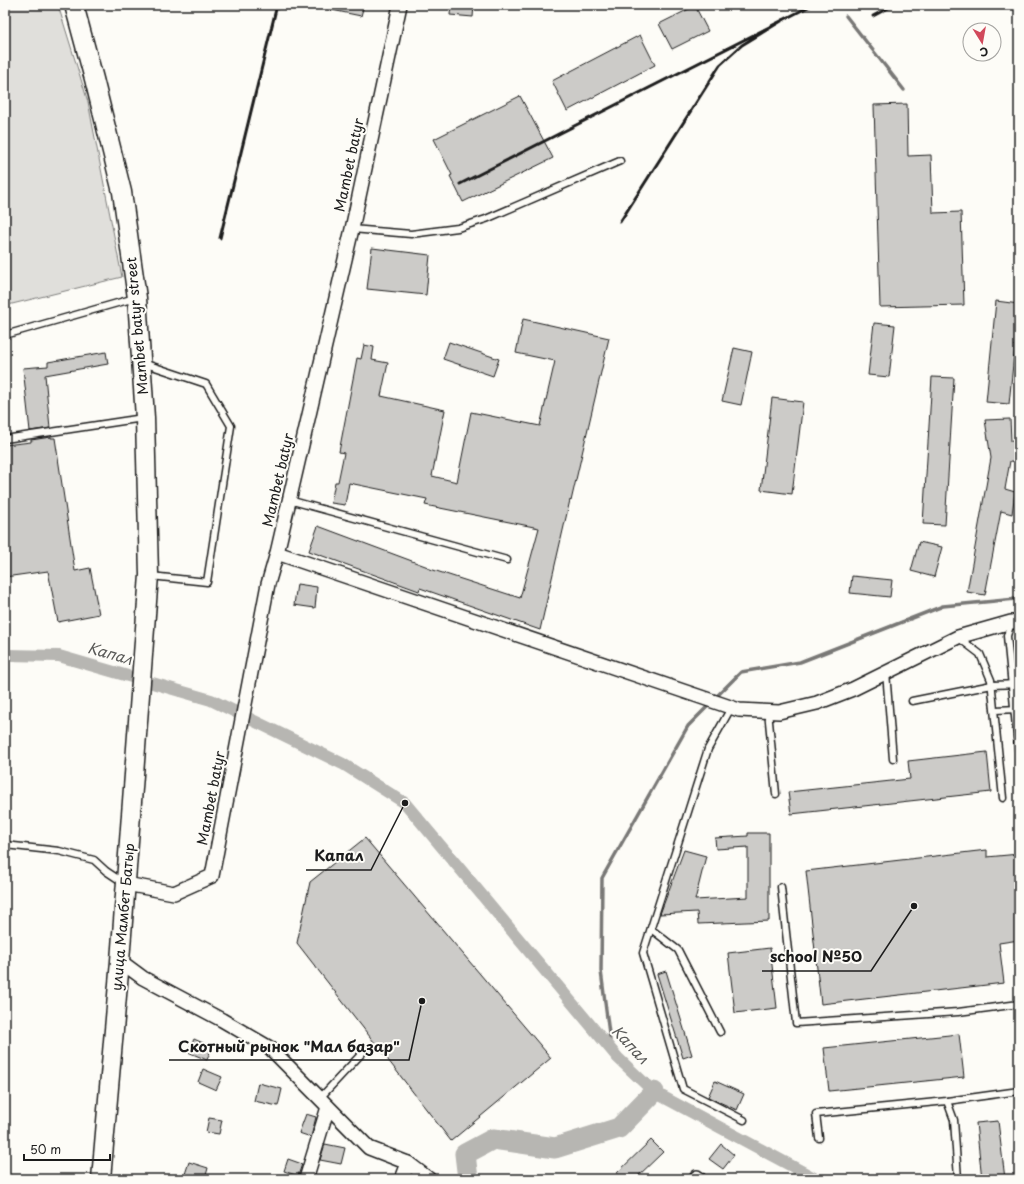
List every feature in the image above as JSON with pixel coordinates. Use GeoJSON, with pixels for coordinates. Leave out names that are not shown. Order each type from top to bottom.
{"type":"FeatureCollection","features":[{"type":"Feature","properties":{"kind":"main road","name":"Mambet batyr street"},"geometry":{"type":"LineString","coordinates":[[74,5],[122,192],[137,298],[142,363],[150,575],[144,654]]}},
{"type":"Feature","properties":{"kind":"main road","name":"улица Мамбет Батыр"},"geometry":{"type":"LineString","coordinates":[[101,1179],[144,654]]}},
{"type":"Feature","properties":{"kind":"street","name":"Mambet batyr"},"geometry":{"type":"LineString","coordinates":[[126,884],[174,893],[212,876],[268,584],[277,553],[352,229],[400,5]]}},
{"type":"Feature","properties":{"kind":"street"},"geometry":{"type":"LineString","coordinates":[[277,553],[739,710],[779,712],[817,703],[853,689],[958,637],[1015,622]]}},
{"type":"Feature","properties":{"kind":"street"},"geometry":{"type":"LineString","coordinates":[[120,961],[143,978],[222,1020],[270,1048],[369,1148],[408,1163],[429,1179]]}},
{"type":"Feature","properties":{"kind":"street"},"geometry":{"type":"LineString","coordinates":[[306,1179],[324,1102]]}},
{"type":"Feature","properties":{"kind":"street"},"geometry":{"type":"LineString","coordinates":[[402,1179],[408,1163]]}},
{"type":"Feature","properties":{"kind":"lane"},"geometry":{"type":"LineString","coordinates":[[352,229],[411,234],[458,228],[486,219],[620,161]]}},
{"type":"Feature","properties":{"kind":"lane"},"geometry":{"type":"LineString","coordinates":[[5,335],[137,298]]}},
{"type":"Feature","properties":{"kind":"lane"},"geometry":{"type":"LineString","coordinates":[[142,363],[206,384],[231,426],[207,582],[150,575]]}},
{"type":"Feature","properties":{"kind":"lane"},"geometry":{"type":"LineString","coordinates":[[5,439],[144,418]]}},
{"type":"Feature","properties":{"kind":"lane"},"geometry":{"type":"LineString","coordinates":[[289,500],[507,560]]}},
{"type":"Feature","properties":{"kind":"lane"},"geometry":{"type":"LineString","coordinates":[[1015,622],[1007,636],[1012,684],[1017,709],[1019,757]]}},
{"type":"Feature","properties":{"kind":"lane"},"geometry":{"type":"LineString","coordinates":[[958,637],[980,654],[991,680],[1003,798]]}},
{"type":"Feature","properties":{"kind":"lane"},"geometry":{"type":"LineString","coordinates":[[886,672],[893,759]]}},
{"type":"Feature","properties":{"kind":"lane"},"geometry":{"type":"LineString","coordinates":[[912,701],[992,685],[1019,684]]}},
{"type":"Feature","properties":{"kind":"lane"},"geometry":{"type":"LineString","coordinates":[[725,706],[708,749],[643,953],[682,1089],[744,1120]]}},
{"type":"Feature","properties":{"kind":"lane"},"geometry":{"type":"LineString","coordinates":[[995,710],[1017,709]]}},
{"type":"Feature","properties":{"kind":"lane"},"geometry":{"type":"LineString","coordinates":[[768,711],[776,794]]}},
{"type":"Feature","properties":{"kind":"lane"},"geometry":{"type":"LineString","coordinates":[[5,845],[59,850],[94,860],[106,871],[126,884]]}},
{"type":"Feature","properties":{"kind":"lane"},"geometry":{"type":"LineString","coordinates":[[781,887],[796,1023],[958,1012],[1019,1004]]}},
{"type":"Feature","properties":{"kind":"lane"},"geometry":{"type":"LineString","coordinates":[[651,929],[678,950],[720,1032]]}},
{"type":"Feature","properties":{"kind":"lane"},"geometry":{"type":"LineString","coordinates":[[324,1102],[366,1050]]}},
{"type":"Feature","properties":{"kind":"lane"},"geometry":{"type":"LineString","coordinates":[[819,1138],[816,1114],[947,1101],[1019,1091]]}},
{"type":"Feature","properties":{"kind":"lane"},"geometry":{"type":"LineString","coordinates":[[947,1101],[954,1120],[958,1179]]}},
{"type":"Feature","properties":{"kind":"shaded area"},"geometry":{"type":"Polygon","coordinates":[[[5,5],[58,5],[88,102],[122,277],[8,305],[5,280],[5,5]]]}},
{"type":"Feature","properties":{"kind":"building"},"geometry":{"type":"Polygon","coordinates":[[[328,5],[364,5],[361,16],[327,9],[328,5]]]}},
{"type":"Feature","properties":{"kind":"building"},"geometry":{"type":"Polygon","coordinates":[[[451,5],[474,5],[473,17],[450,15],[451,5]]]}},
{"type":"Feature","properties":{"kind":"building"},"geometry":{"type":"Polygon","coordinates":[[[695,6],[708,31],[672,49],[659,24],[695,6]]]}},
{"type":"Feature","properties":{"kind":"building"},"geometry":{"type":"Polygon","coordinates":[[[640,35],[655,65],[567,111],[552,81],[640,35]]]}},
{"type":"Feature","properties":{"kind":"building"},"geometry":{"type":"Polygon","coordinates":[[[520,96],[553,158],[463,202],[450,176],[452,175],[434,139],[520,96]]]}},
{"type":"Feature","properties":{"kind":"building"},"geometry":{"type":"Polygon","coordinates":[[[907,104],[908,156],[931,155],[933,213],[961,212],[964,305],[880,307],[874,105],[907,104]]]}},
{"type":"Feature","properties":{"kind":"building"},"geometry":{"type":"Polygon","coordinates":[[[372,248],[430,255],[426,295],[367,289],[372,248]]]}},
{"type":"Feature","properties":{"kind":"building"},"geometry":{"type":"Polygon","coordinates":[[[996,301],[1019,304],[1009,404],[986,402],[996,301]]]}},
{"type":"Feature","properties":{"kind":"building"},"geometry":{"type":"Polygon","coordinates":[[[523,319],[609,338],[540,630],[420,588],[419,591],[309,551],[318,526],[428,567],[427,568],[520,598],[539,528],[425,505],[427,499],[349,483],[345,505],[331,503],[335,482],[338,482],[344,453],[339,452],[357,358],[361,359],[364,345],[374,347],[372,360],[388,363],[381,396],[445,410],[432,476],[457,482],[471,412],[540,426],[555,361],[516,353],[523,319]]]}},
{"type":"Feature","properties":{"kind":"building"},"geometry":{"type":"Polygon","coordinates":[[[874,323],[895,325],[889,377],[868,375],[874,323]]]}},
{"type":"Feature","properties":{"kind":"building"},"geometry":{"type":"Polygon","coordinates":[[[449,342],[499,359],[493,376],[443,359],[449,342]]]}},
{"type":"Feature","properties":{"kind":"building"},"geometry":{"type":"Polygon","coordinates":[[[734,348],[752,352],[741,405],[722,401],[734,348]]]}},
{"type":"Feature","properties":{"kind":"building"},"geometry":{"type":"Polygon","coordinates":[[[106,352],[108,364],[45,375],[50,428],[30,431],[23,368],[48,366],[48,362],[106,352]]]}},
{"type":"Feature","properties":{"kind":"building"},"geometry":{"type":"Polygon","coordinates":[[[932,377],[954,378],[945,525],[923,524],[932,377]]]}},
{"type":"Feature","properties":{"kind":"building"},"geometry":{"type":"Polygon","coordinates":[[[772,398],[803,402],[792,494],[761,490],[772,398]]]}},
{"type":"Feature","properties":{"kind":"building"},"geometry":{"type":"Polygon","coordinates":[[[1010,419],[1011,441],[1019,441],[1019,462],[1010,461],[1005,489],[1015,492],[1012,514],[1001,511],[985,595],[967,592],[991,458],[985,420],[1010,419]]]}},
{"type":"Feature","properties":{"kind":"building"},"geometry":{"type":"Polygon","coordinates":[[[51,437],[55,438],[75,571],[90,568],[99,614],[58,622],[48,571],[5,577],[5,445],[31,442],[31,440],[51,437]]]}},
{"type":"Feature","properties":{"kind":"building"},"geometry":{"type":"Polygon","coordinates":[[[919,542],[942,547],[934,577],[911,571],[919,542]]]}},
{"type":"Feature","properties":{"kind":"building"},"geometry":{"type":"Polygon","coordinates":[[[852,576],[892,580],[890,597],[850,593],[852,576]]]}},
{"type":"Feature","properties":{"kind":"building"},"geometry":{"type":"Polygon","coordinates":[[[297,584],[317,587],[315,608],[294,605],[297,584]]]}},
{"type":"Feature","properties":{"kind":"building"},"geometry":{"type":"Polygon","coordinates":[[[987,752],[991,792],[791,814],[788,792],[910,779],[908,761],[987,752]]]}},
{"type":"Feature","properties":{"kind":"building"},"geometry":{"type":"Polygon","coordinates":[[[748,833],[769,833],[769,921],[698,924],[697,912],[660,914],[684,850],[706,856],[695,900],[748,897],[748,847],[716,849],[715,838],[748,836],[748,833]]]}},
{"type":"Feature","properties":{"kind":"building"},"geometry":{"type":"Polygon","coordinates":[[[365,838],[551,1058],[451,1141],[297,943],[310,882],[365,838]]]}},
{"type":"Feature","properties":{"kind":"building"},"geometry":{"type":"Polygon","coordinates":[[[987,850],[987,857],[1019,854],[1019,940],[999,943],[1004,983],[821,1004],[806,871],[987,850]]]}},
{"type":"Feature","properties":{"kind":"building"},"geometry":{"type":"Polygon","coordinates":[[[770,948],[777,1008],[735,1013],[728,953],[770,948]]]}},
{"type":"Feature","properties":{"kind":"building"},"geometry":{"type":"Polygon","coordinates":[[[666,971],[692,1055],[683,1058],[657,974],[666,971]]]}},
{"type":"Feature","properties":{"kind":"building"},"geometry":{"type":"Polygon","coordinates":[[[959,1034],[964,1077],[829,1091],[824,1048],[959,1034]]]}},
{"type":"Feature","properties":{"kind":"building"},"geometry":{"type":"Polygon","coordinates":[[[194,1039],[212,1047],[207,1060],[188,1052],[194,1039]]]}},
{"type":"Feature","properties":{"kind":"building"},"geometry":{"type":"Polygon","coordinates":[[[203,1069],[222,1077],[216,1090],[198,1082],[203,1069]]]}},
{"type":"Feature","properties":{"kind":"building"},"geometry":{"type":"Polygon","coordinates":[[[715,1081],[744,1094],[737,1110],[708,1097],[715,1081]]]}},
{"type":"Feature","properties":{"kind":"building"},"geometry":{"type":"Polygon","coordinates":[[[258,1083],[282,1089],[278,1106],[254,1101],[258,1083]]]}},
{"type":"Feature","properties":{"kind":"building"},"geometry":{"type":"Polygon","coordinates":[[[306,1114],[316,1117],[311,1137],[299,1133],[306,1114]]]}},
{"type":"Feature","properties":{"kind":"building"},"geometry":{"type":"Polygon","coordinates":[[[209,1118],[222,1120],[219,1134],[206,1132],[209,1118]]]}},
{"type":"Feature","properties":{"kind":"building"},"geometry":{"type":"Polygon","coordinates":[[[998,1121],[1005,1179],[982,1179],[976,1123],[998,1121]]]}},
{"type":"Feature","properties":{"kind":"building"},"geometry":{"type":"Polygon","coordinates":[[[651,1140],[663,1152],[635,1179],[622,1179],[616,1174],[651,1140]]]}},
{"type":"Feature","properties":{"kind":"building"},"geometry":{"type":"Polygon","coordinates":[[[325,1144],[345,1148],[341,1164],[320,1160],[325,1144]]]}},
{"type":"Feature","properties":{"kind":"building"},"geometry":{"type":"Polygon","coordinates":[[[721,1144],[734,1155],[723,1169],[709,1159],[721,1144]]]}},
{"type":"Feature","properties":{"kind":"building"},"geometry":{"type":"Polygon","coordinates":[[[288,1159],[302,1164],[298,1176],[284,1171],[288,1159]]]}},
{"type":"Feature","properties":{"kind":"building"},"geometry":{"type":"Polygon","coordinates":[[[189,1162],[208,1168],[205,1179],[191,1179],[184,1177],[189,1162]]]}},
{"type":"Feature","properties":{"kind":"waterway"},"geometry":{"type":"LineString","coordinates":[[846,16],[904,90]]}},
{"type":"Feature","properties":{"kind":"waterway"},"geometry":{"type":"LineString","coordinates":[[714,699],[741,672],[800,662],[943,606],[1016,599]]}},
{"type":"Feature","properties":{"kind":"waterway","name":"Капал"},"geometry":{"type":"LineString","coordinates":[[5,655],[59,656],[211,700],[343,764],[405,803],[618,1058],[654,1092],[816,1179]]}},
{"type":"Feature","properties":{"kind":"waterway"},"geometry":{"type":"LineString","coordinates":[[611,1049],[601,971],[602,878],[688,726],[710,704]]}},
{"type":"Feature","properties":{"kind":"waterway"},"geometry":{"type":"LineString","coordinates":[[468,1179],[465,1154],[493,1139],[555,1148],[619,1128],[654,1092]]}},
{"type":"Feature","properties":{"kind":"railway"},"geometry":{"type":"LineString","coordinates":[[220,238],[277,5]]}},
{"type":"Feature","properties":{"kind":"railway"},"geometry":{"type":"LineString","coordinates":[[783,20],[812,5]]}},
{"type":"Feature","properties":{"kind":"railway"},"geometry":{"type":"LineString","coordinates":[[873,16],[894,5]]}},
{"type":"Feature","properties":{"kind":"railway"},"geometry":{"type":"LineString","coordinates":[[460,184],[783,20],[742,45],[720,65],[620,222]]}},
{"type":"Feature","properties":{"kind":"place","name":"Капал"},"geometry":{"type":"Point","coordinates":[405,803]}},
{"type":"Feature","properties":{"kind":"place","name":"school №50"},"geometry":{"type":"Point","coordinates":[914,906]}},
{"type":"Feature","properties":{"kind":"place","name":"Скотный рынок \"Мал базар\""},"geometry":{"type":"Point","coordinates":[422,1001]}}]}
